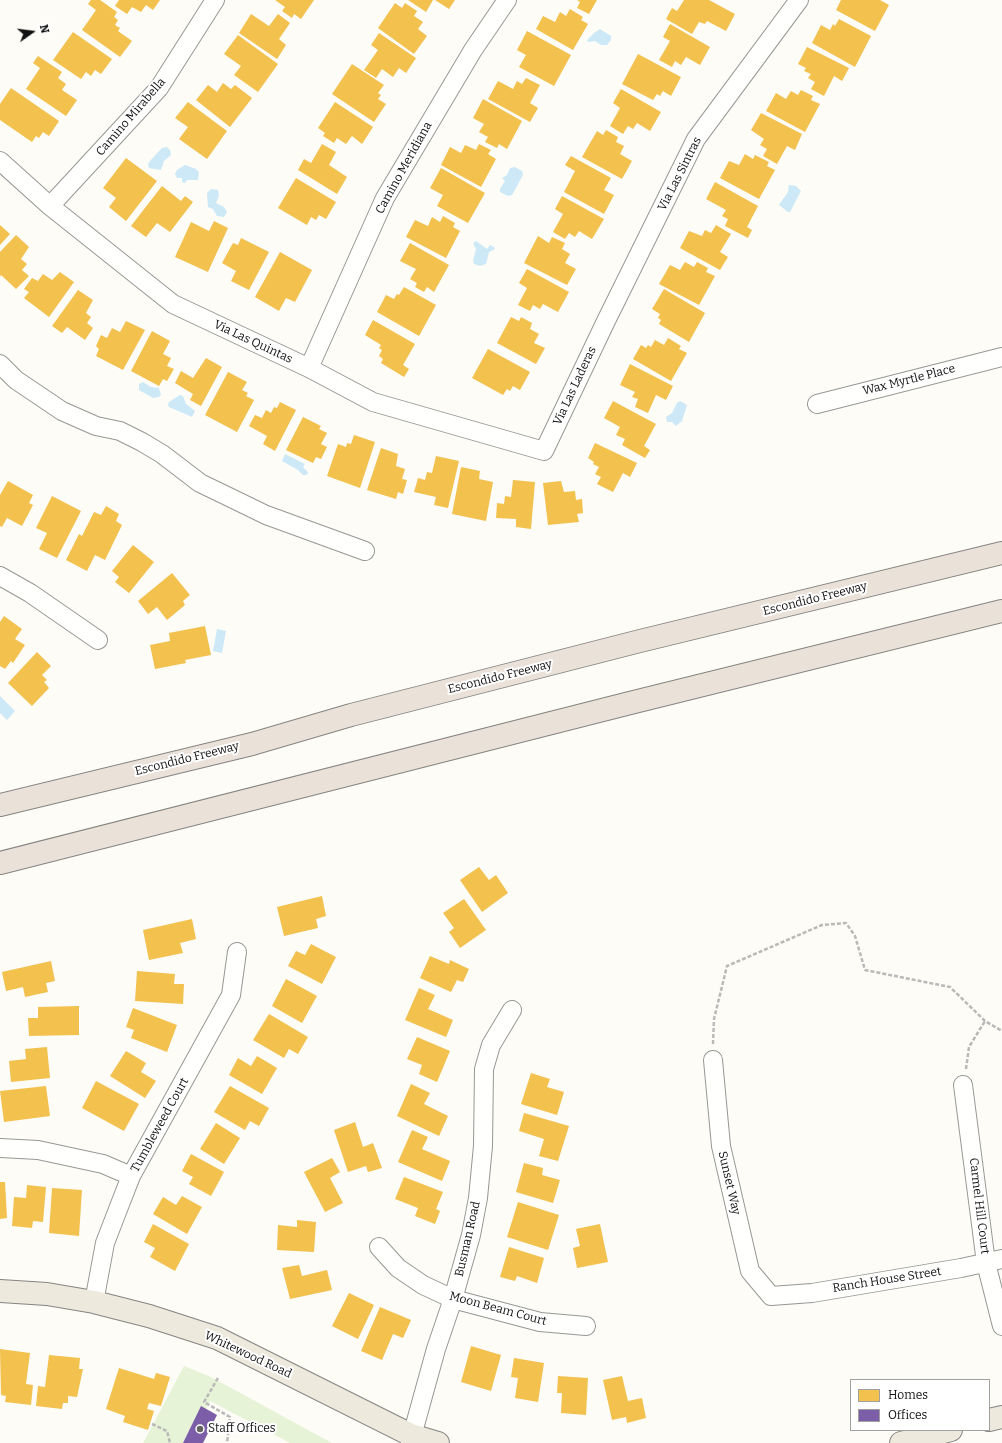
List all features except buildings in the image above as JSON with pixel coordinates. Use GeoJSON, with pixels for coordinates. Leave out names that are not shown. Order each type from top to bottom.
{"type":"FeatureCollection","features":[{"type":"Feature","properties":{"kind":"highway","name":"Escondido Freeway"},"geometry":{"type":"LineString","coordinates":[[0,805],[252,744],[351,715],[640,641],[1002,553]]}},
{"type":"Feature","properties":{"kind":"highway"},"geometry":{"type":"LineString","coordinates":[[0,863],[1002,611]]}},
{"type":"Feature","properties":{"kind":"main road","name":"Whitewood Road"},"geometry":{"type":"LineString","coordinates":[[0,1291],[47,1294],[94,1302],[149,1316],[217,1338],[410,1439],[438,1443]]}},
{"type":"Feature","properties":{"kind":"main road"},"geometry":{"type":"LineString","coordinates":[[990,1420],[1002,1417]]}},
{"type":"Feature","properties":{"kind":"main road"},"geometry":{"type":"LineString","coordinates":[[901,1443],[947,1431]]}},
{"type":"Feature","properties":{"kind":"street","name":"Camino Mirabella"},"geometry":{"type":"LineString","coordinates":[[50,206],[159,88],[215,0]]}},
{"type":"Feature","properties":{"kind":"street","name":"Camino Meridiana"},"geometry":{"type":"LineString","coordinates":[[309,368],[385,198],[473,50],[507,0]]}},
{"type":"Feature","properties":{"kind":"street","name":"Via Las Sintras"},"geometry":{"type":"LineString","coordinates":[[606,321],[696,139],[799,0]]}},
{"type":"Feature","properties":{"kind":"street","name":"Via Las Quintas"},"geometry":{"type":"LineString","coordinates":[[0,161],[50,206],[173,304],[309,368],[373,402],[544,452]]}},
{"type":"Feature","properties":{"kind":"street","name":"Via Las Laderas"},"geometry":{"type":"LineString","coordinates":[[544,452],[606,321]]}},
{"type":"Feature","properties":{"kind":"street","name":"Wax Myrtle Place"},"geometry":{"type":"LineString","coordinates":[[817,404],[1002,357]]}},
{"type":"Feature","properties":{"kind":"street"},"geometry":{"type":"LineString","coordinates":[[0,364],[16,380],[62,411],[96,426],[120,431],[137,439],[162,454],[200,483],[266,515],[366,552]]}},
{"type":"Feature","properties":{"kind":"street"},"geometry":{"type":"LineString","coordinates":[[0,576],[30,593],[98,640]]}},
{"type":"Feature","properties":{"kind":"street","name":"Tumbleweed Court"},"geometry":{"type":"LineString","coordinates":[[94,1302],[105,1243],[131,1176],[231,995],[237,952]]}},
{"type":"Feature","properties":{"kind":"street","name":"Busman Road"},"geometry":{"type":"LineString","coordinates":[[410,1439],[471,1235],[478,1198],[482,1146],[484,1069],[491,1045],[512,1010]]}},
{"type":"Feature","properties":{"kind":"street","name":"Sunset Way"},"geometry":{"type":"LineString","coordinates":[[713,1060],[721,1146],[750,1271],[771,1296]]}},
{"type":"Feature","properties":{"kind":"street","name":"Carmel Hill Court"},"geometry":{"type":"LineString","coordinates":[[964,1085],[994,1261],[1002,1326]]}},
{"type":"Feature","properties":{"kind":"street"},"geometry":{"type":"LineString","coordinates":[[0,1148],[38,1150],[103,1164],[131,1176]]}},
{"type":"Feature","properties":{"kind":"street","name":"Moon Beam Court"},"geometry":{"type":"LineString","coordinates":[[379,1247],[398,1268],[424,1285],[453,1299],[540,1322],[586,1326]]}},
{"type":"Feature","properties":{"kind":"street","name":"Ranch House Street"},"geometry":{"type":"LineString","coordinates":[[771,1296],[812,1293],[994,1261]]}},
{"type":"Feature","properties":{"kind":"path"},"geometry":{"type":"LineString","coordinates":[[713,1060],[714,1020],[727,966],[822,925],[846,923],[855,936],[864,970],[950,987],[985,1021],[1002,1031]]}},
{"type":"Feature","properties":{"kind":"path"},"geometry":{"type":"LineString","coordinates":[[964,1085],[969,1047],[985,1021]]}},
{"type":"Feature","properties":{"kind":"path"},"geometry":{"type":"LineString","coordinates":[[218,1378],[204,1402],[230,1417],[227,1443]]}},
{"type":"Feature","properties":{"kind":"path"},"geometry":{"type":"LineString","coordinates":[[152,1424],[167,1431],[170,1443]]}},
{"type":"Feature","properties":{"kind":"green space"},"geometry":{"type":"Polygon","coordinates":[[[184,1366],[211,1377],[332,1443],[290,1443],[210,1401],[206,1409],[201,1407],[183,1443],[143,1443],[184,1366]]]}},
{"type":"Feature","properties":{"kind":"water"},"geometry":{"type":"Polygon","coordinates":[[[600,29],[611,36],[611,40],[607,45],[601,45],[595,41],[588,42],[587,40],[600,29]]]}},
{"type":"Feature","properties":{"kind":"water"},"geometry":{"type":"Polygon","coordinates":[[[167,147],[170,150],[171,155],[164,161],[161,170],[149,168],[149,162],[162,148],[167,147]]]}},
{"type":"Feature","properties":{"kind":"water"},"geometry":{"type":"Polygon","coordinates":[[[185,165],[196,169],[199,172],[198,180],[187,180],[185,183],[182,182],[182,178],[177,178],[175,174],[177,170],[185,165]]]}},
{"type":"Feature","properties":{"kind":"water"},"geometry":{"type":"Polygon","coordinates":[[[515,167],[522,171],[523,175],[512,195],[508,196],[500,192],[500,189],[505,181],[502,178],[507,175],[510,168],[515,167]]]}},
{"type":"Feature","properties":{"kind":"water"},"geometry":{"type":"Polygon","coordinates":[[[789,185],[796,186],[801,191],[790,212],[788,212],[779,205],[788,192],[789,185]]]}},
{"type":"Feature","properties":{"kind":"water"},"geometry":{"type":"Polygon","coordinates":[[[211,189],[218,190],[219,195],[216,203],[224,207],[227,212],[224,217],[217,216],[213,209],[208,207],[207,193],[211,189]]]}},
{"type":"Feature","properties":{"kind":"water"},"geometry":{"type":"Polygon","coordinates":[[[476,241],[487,249],[490,245],[495,249],[489,252],[486,264],[480,266],[474,264],[473,261],[476,249],[473,243],[476,241]]]}},
{"type":"Feature","properties":{"kind":"water"},"geometry":{"type":"Polygon","coordinates":[[[143,382],[151,387],[159,388],[161,395],[153,398],[139,390],[139,384],[143,382]]]}},
{"type":"Feature","properties":{"kind":"water"},"geometry":{"type":"Polygon","coordinates":[[[180,395],[183,396],[186,404],[195,411],[192,417],[169,407],[169,402],[180,395]]]}},
{"type":"Feature","properties":{"kind":"water"},"geometry":{"type":"Polygon","coordinates":[[[680,401],[687,405],[682,421],[676,426],[672,422],[667,422],[666,417],[672,413],[677,403],[680,401]]]}},
{"type":"Feature","properties":{"kind":"water"},"geometry":{"type":"Polygon","coordinates":[[[285,454],[305,464],[303,467],[308,472],[307,475],[303,475],[298,470],[282,461],[285,454]]]}},
{"type":"Feature","properties":{"kind":"water"},"geometry":{"type":"Polygon","coordinates":[[[217,629],[226,631],[222,653],[213,651],[217,629]]]}},
{"type":"Feature","properties":{"kind":"water"},"geometry":{"type":"Polygon","coordinates":[[[0,696],[15,711],[7,720],[0,713],[0,696]]]}},
{"type":"Feature","properties":{"kind":"place","name":"Staff Offices"},"geometry":{"type":"Point","coordinates":[200,1429]}}]}
